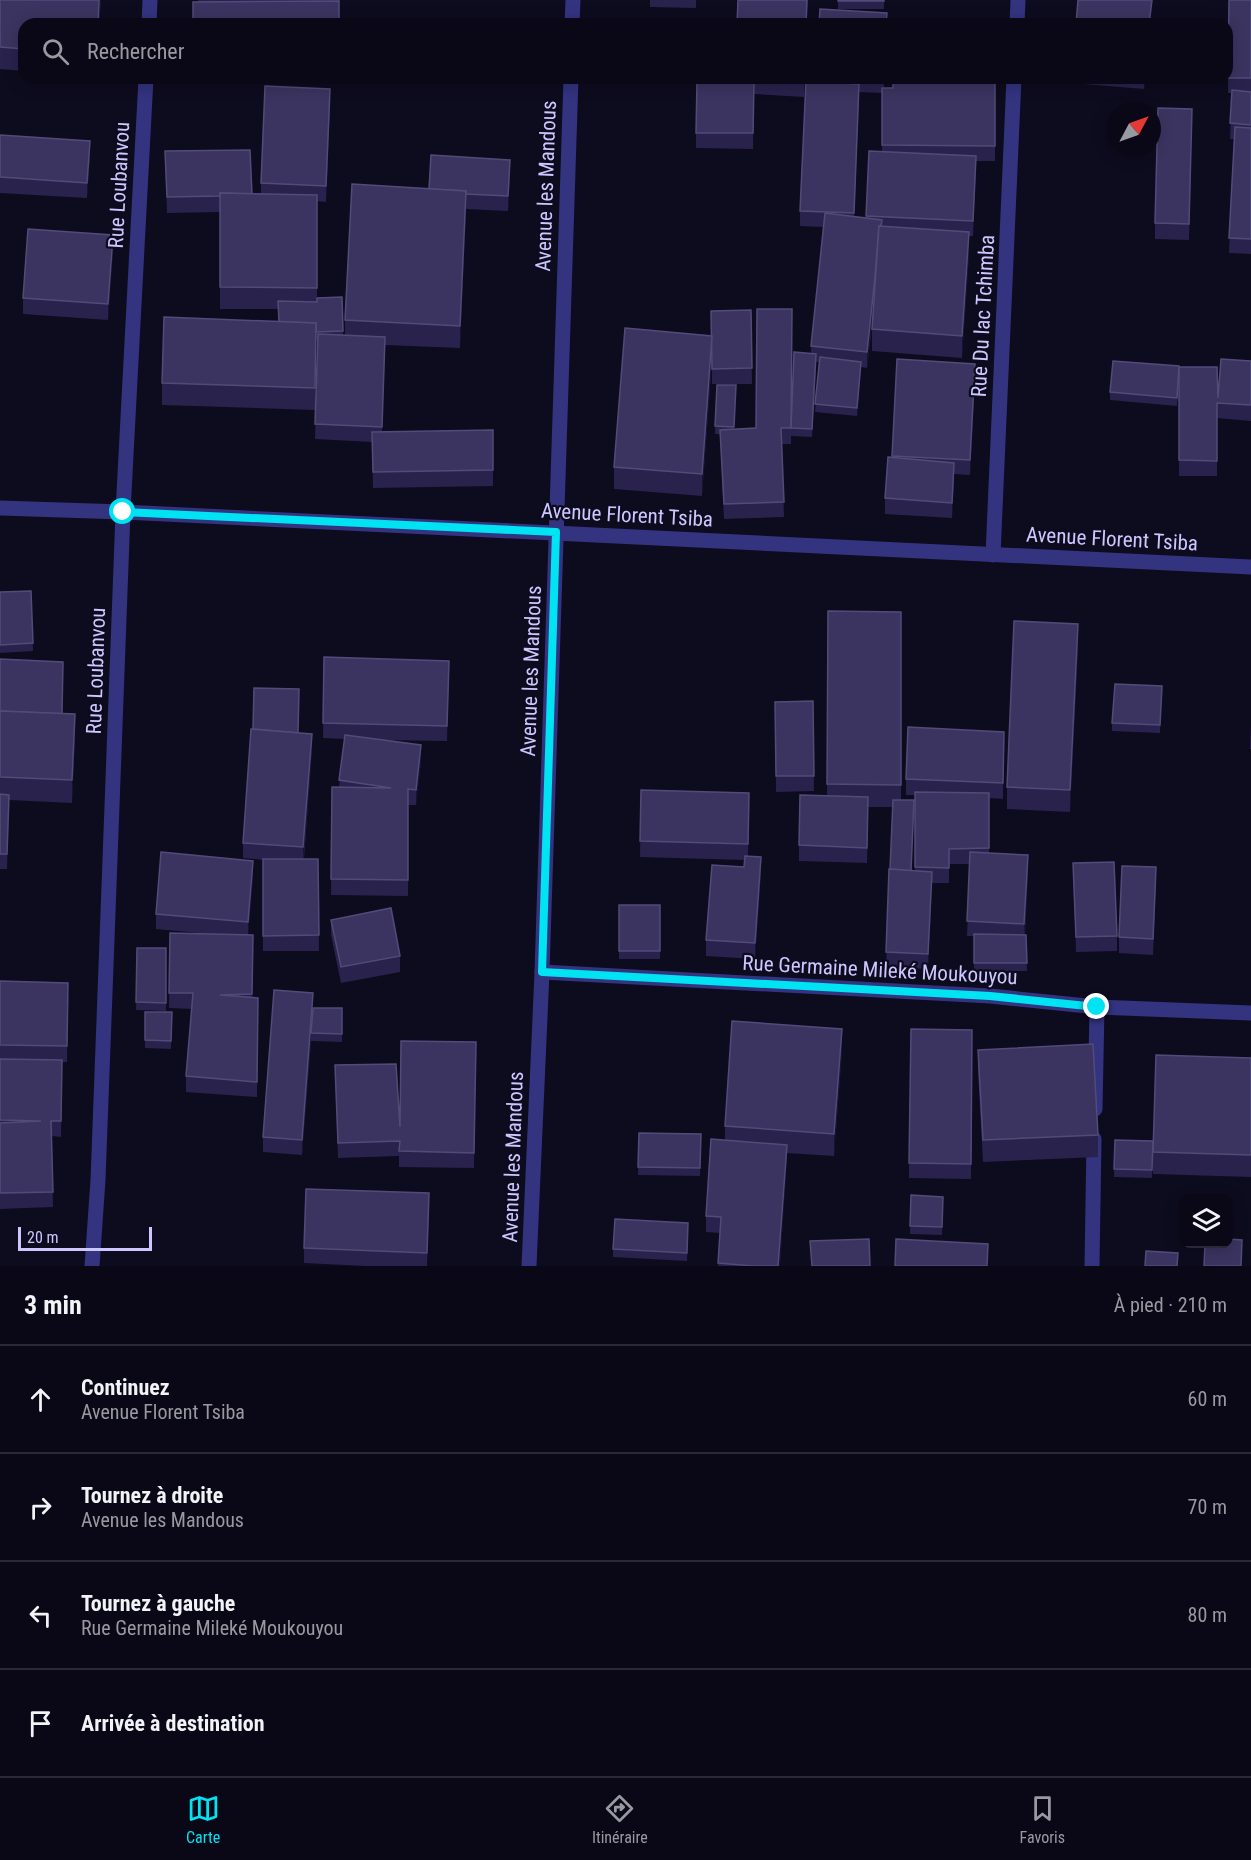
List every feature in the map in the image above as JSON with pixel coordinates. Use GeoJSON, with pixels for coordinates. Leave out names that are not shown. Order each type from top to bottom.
{"type":"FeatureCollection","features":[{"type":"Feature","properties":{"kind":"street"},"geometry":{"type":"LineString","coordinates":[[149,18],[150,0]]}},
{"type":"Feature","properties":{"kind":"street"},"geometry":{"type":"LineString","coordinates":[[572,18],[573,0]]}},
{"type":"Feature","properties":{"kind":"street"},"geometry":{"type":"LineString","coordinates":[[1017,18],[1018,0]]}},
{"type":"Feature","properties":{"kind":"street","name":"Rue Loubanvou"},"geometry":{"type":"LineString","coordinates":[[92,1266],[98,1180],[123,512],[146,84]]}},
{"type":"Feature","properties":{"kind":"street","name":"Avenue les Mandous"},"geometry":{"type":"LineString","coordinates":[[529,1266],[542,972],[571,84]]}},
{"type":"Feature","properties":{"kind":"street","name":"Rue Du lac Tchimba"},"geometry":{"type":"LineString","coordinates":[[993,555],[1014,84]]}},
{"type":"Feature","properties":{"kind":"street","name":"Avenue Florent Tsiba"},"geometry":{"type":"LineString","coordinates":[[0,508],[556,532],[1251,567]]}},
{"type":"Feature","properties":{"kind":"street","name":"Rue Germaine Mileké Moukouyou"},"geometry":{"type":"LineString","coordinates":[[542,972],[978,995],[1097,1007],[1251,1013]]}},
{"type":"Feature","properties":{"kind":"street"},"geometry":{"type":"LineString","coordinates":[[1092,1266],[1097,1007]]}},
{"type":"Feature","properties":{"kind":"building"},"geometry":{"type":"Polygon","coordinates":[[[0,0],[99,0],[98,18],[18,18],[18,48],[0,47],[0,0]]]}},
{"type":"Feature","properties":{"kind":"building"},"geometry":{"type":"Polygon","coordinates":[[[738,0],[807,0],[806,18],[737,18],[738,0]]]}},
{"type":"Feature","properties":{"kind":"building"},"geometry":{"type":"Polygon","coordinates":[[[884,0],[884,1],[838,1],[884,0]]]}},
{"type":"Feature","properties":{"kind":"building"},"geometry":{"type":"Polygon","coordinates":[[[1078,0],[1152,0],[1150,18],[1076,18],[1078,0]]]}},
{"type":"Feature","properties":{"kind":"building"},"geometry":{"type":"Polygon","coordinates":[[[1229,0],[1251,0],[1251,78],[1233,78],[1233,18],[1229,18],[1229,0]]]}},
{"type":"Feature","properties":{"kind":"building"},"geometry":{"type":"Polygon","coordinates":[[[339,1],[339,18],[193,18],[193,2],[339,1]]]}},
{"type":"Feature","properties":{"kind":"building"},"geometry":{"type":"Polygon","coordinates":[[[820,9],[887,13],[887,18],[819,18],[820,9]]]}},
{"type":"Feature","properties":{"kind":"building"},"geometry":{"type":"Polygon","coordinates":[[[697,84],[754,84],[753,133],[696,133],[697,84]]]}},
{"type":"Feature","properties":{"kind":"building"},"geometry":{"type":"Polygon","coordinates":[[[806,84],[859,84],[854,213],[800,211],[806,84]]]}},
{"type":"Feature","properties":{"kind":"building"},"geometry":{"type":"Polygon","coordinates":[[[893,84],[995,84],[995,146],[882,145],[882,88],[893,88],[893,84]]]}},
{"type":"Feature","properties":{"kind":"building"},"geometry":{"type":"Polygon","coordinates":[[[265,86],[330,89],[326,186],[261,183],[265,86]]]}},
{"type":"Feature","properties":{"kind":"building"},"geometry":{"type":"Polygon","coordinates":[[[1232,90],[1251,92],[1251,125],[1230,123],[1232,90]]]}},
{"type":"Feature","properties":{"kind":"building"},"geometry":{"type":"Polygon","coordinates":[[[1161,108],[1192,109],[1189,224],[1155,223],[1157,156],[1161,156],[1161,108]]]}},
{"type":"Feature","properties":{"kind":"building"},"geometry":{"type":"Polygon","coordinates":[[[1235,127],[1251,128],[1251,239],[1229,238],[1235,127]]]}},
{"type":"Feature","properties":{"kind":"building"},"geometry":{"type":"Polygon","coordinates":[[[0,135],[90,141],[87,183],[0,177],[0,135]]]}},
{"type":"Feature","properties":{"kind":"building"},"geometry":{"type":"Polygon","coordinates":[[[250,150],[252,194],[220,193],[220,196],[167,197],[165,151],[250,150]]]}},
{"type":"Feature","properties":{"kind":"building"},"geometry":{"type":"Polygon","coordinates":[[[869,151],[976,156],[973,221],[866,216],[869,151]]]}},
{"type":"Feature","properties":{"kind":"building"},"geometry":{"type":"Polygon","coordinates":[[[431,155],[510,160],[508,196],[429,189],[431,155]]]}},
{"type":"Feature","properties":{"kind":"building"},"geometry":{"type":"Polygon","coordinates":[[[352,184],[466,191],[460,326],[345,320],[352,184]]]}},
{"type":"Feature","properties":{"kind":"building"},"geometry":{"type":"Polygon","coordinates":[[[220,193],[317,195],[317,288],[220,287],[220,193]]]}},
{"type":"Feature","properties":{"kind":"building"},"geometry":{"type":"Polygon","coordinates":[[[825,213],[882,220],[879,226],[867,352],[811,346],[825,213]]]}},
{"type":"Feature","properties":{"kind":"building"},"geometry":{"type":"Polygon","coordinates":[[[879,226],[969,232],[962,336],[872,329],[879,226]]]}},
{"type":"Feature","properties":{"kind":"building"},"geometry":{"type":"Polygon","coordinates":[[[28,229],[113,235],[108,304],[23,298],[28,229]]]}},
{"type":"Feature","properties":{"kind":"building"},"geometry":{"type":"Polygon","coordinates":[[[342,297],[343,331],[316,332],[316,323],[279,322],[278,301],[317,302],[317,298],[342,297]]]}},
{"type":"Feature","properties":{"kind":"building"},"geometry":{"type":"Polygon","coordinates":[[[757,309],[792,309],[791,428],[781,428],[784,502],[724,504],[720,430],[756,428],[757,309]]]}},
{"type":"Feature","properties":{"kind":"building"},"geometry":{"type":"Polygon","coordinates":[[[751,310],[752,368],[712,369],[711,311],[751,310]]]}},
{"type":"Feature","properties":{"kind":"building"},"geometry":{"type":"Polygon","coordinates":[[[164,317],[316,323],[315,388],[162,383],[164,317]]]}},
{"type":"Feature","properties":{"kind":"building"},"geometry":{"type":"Polygon","coordinates":[[[625,328],[712,336],[702,474],[614,467],[625,328]]]}},
{"type":"Feature","properties":{"kind":"building"},"geometry":{"type":"Polygon","coordinates":[[[318,334],[385,337],[382,427],[315,424],[318,334]]]}},
{"type":"Feature","properties":{"kind":"building"},"geometry":{"type":"Polygon","coordinates":[[[794,352],[816,354],[812,429],[791,428],[794,352]]]}},
{"type":"Feature","properties":{"kind":"building"},"geometry":{"type":"Polygon","coordinates":[[[820,357],[861,362],[857,408],[815,404],[820,357]]]}},
{"type":"Feature","properties":{"kind":"building"},"geometry":{"type":"Polygon","coordinates":[[[897,359],[975,364],[970,460],[892,456],[897,359]]]}},
{"type":"Feature","properties":{"kind":"building"},"geometry":{"type":"Polygon","coordinates":[[[1221,359],[1251,361],[1251,405],[1217,403],[1217,461],[1179,460],[1179,367],[1217,367],[1218,398],[1221,359]]]}},
{"type":"Feature","properties":{"kind":"building"},"geometry":{"type":"Polygon","coordinates":[[[1113,361],[1179,366],[1177,398],[1110,392],[1113,361]]]}},
{"type":"Feature","properties":{"kind":"building"},"geometry":{"type":"Polygon","coordinates":[[[717,385],[736,385],[734,427],[715,426],[717,385]]]}},
{"type":"Feature","properties":{"kind":"building"},"geometry":{"type":"Polygon","coordinates":[[[493,430],[493,470],[373,472],[372,432],[493,430]]]}},
{"type":"Feature","properties":{"kind":"building"},"geometry":{"type":"Polygon","coordinates":[[[888,457],[954,463],[952,503],[885,498],[888,457]]]}},
{"type":"Feature","properties":{"kind":"building"},"geometry":{"type":"Polygon","coordinates":[[[31,591],[33,643],[0,645],[0,592],[31,591]]]}},
{"type":"Feature","properties":{"kind":"building"},"geometry":{"type":"Polygon","coordinates":[[[828,611],[901,612],[901,785],[827,784],[828,611]]]}},
{"type":"Feature","properties":{"kind":"building"},"geometry":{"type":"Polygon","coordinates":[[[1014,621],[1078,624],[1070,790],[1007,787],[1014,621]]]}},
{"type":"Feature","properties":{"kind":"building"},"geometry":{"type":"Polygon","coordinates":[[[324,657],[449,661],[447,726],[323,723],[324,657]]]}},
{"type":"Feature","properties":{"kind":"building"},"geometry":{"type":"Polygon","coordinates":[[[0,659],[63,662],[62,714],[0,711],[0,659]]]}},
{"type":"Feature","properties":{"kind":"building"},"geometry":{"type":"Polygon","coordinates":[[[1115,684],[1162,686],[1160,725],[1112,723],[1115,684]]]}},
{"type":"Feature","properties":{"kind":"building"},"geometry":{"type":"Polygon","coordinates":[[[254,688],[299,689],[298,733],[253,729],[254,688]]]}},
{"type":"Feature","properties":{"kind":"building"},"geometry":{"type":"Polygon","coordinates":[[[813,701],[814,776],[776,776],[775,702],[813,701]]]}},
{"type":"Feature","properties":{"kind":"building"},"geometry":{"type":"Polygon","coordinates":[[[0,711],[75,714],[72,780],[0,777],[0,711]]]}},
{"type":"Feature","properties":{"kind":"building"},"geometry":{"type":"Polygon","coordinates":[[[908,727],[1004,732],[1003,783],[906,779],[908,727]]]}},
{"type":"Feature","properties":{"kind":"building"},"geometry":{"type":"Polygon","coordinates":[[[251,729],[312,734],[303,847],[243,843],[251,729]]]}},
{"type":"Feature","properties":{"kind":"building"},"geometry":{"type":"Polygon","coordinates":[[[345,735],[421,745],[416,790],[408,789],[408,880],[331,879],[332,787],[391,788],[339,780],[345,735]]]}},
{"type":"Feature","properties":{"kind":"building"},"geometry":{"type":"Polygon","coordinates":[[[641,790],[749,793],[748,844],[640,841],[641,790]]]}},
{"type":"Feature","properties":{"kind":"building"},"geometry":{"type":"Polygon","coordinates":[[[915,792],[989,793],[989,848],[949,849],[949,868],[915,867],[915,792]]]}},
{"type":"Feature","properties":{"kind":"building"},"geometry":{"type":"Polygon","coordinates":[[[0,794],[9,795],[7,854],[0,854],[0,794]]]}},
{"type":"Feature","properties":{"kind":"building"},"geometry":{"type":"Polygon","coordinates":[[[800,795],[868,797],[867,848],[799,845],[800,795]]]}},
{"type":"Feature","properties":{"kind":"building"},"geometry":{"type":"Polygon","coordinates":[[[893,800],[914,800],[911,871],[890,869],[893,800]]]}},
{"type":"Feature","properties":{"kind":"building"},"geometry":{"type":"Polygon","coordinates":[[[161,852],[253,861],[248,922],[156,914],[161,852]]]}},
{"type":"Feature","properties":{"kind":"building"},"geometry":{"type":"Polygon","coordinates":[[[970,852],[1028,855],[1024,924],[967,921],[970,852]]]}},
{"type":"Feature","properties":{"kind":"building"},"geometry":{"type":"Polygon","coordinates":[[[745,856],[761,857],[755,943],[706,940],[712,865],[744,867],[745,856]]]}},
{"type":"Feature","properties":{"kind":"building"},"geometry":{"type":"Polygon","coordinates":[[[263,859],[318,859],[319,935],[263,936],[263,859]]]}},
{"type":"Feature","properties":{"kind":"building"},"geometry":{"type":"Polygon","coordinates":[[[1114,862],[1117,936],[1076,937],[1073,863],[1114,862]]]}},
{"type":"Feature","properties":{"kind":"building"},"geometry":{"type":"Polygon","coordinates":[[[1122,866],[1156,867],[1153,939],[1119,937],[1122,866]]]}},
{"type":"Feature","properties":{"kind":"building"},"geometry":{"type":"Polygon","coordinates":[[[889,869],[932,872],[928,954],[886,952],[889,869]]]}},
{"type":"Feature","properties":{"kind":"building"},"geometry":{"type":"Polygon","coordinates":[[[619,905],[660,905],[660,951],[619,951],[619,905]]]}},
{"type":"Feature","properties":{"kind":"building"},"geometry":{"type":"Polygon","coordinates":[[[391,908],[400,956],[341,967],[331,920],[391,908]]]}},
{"type":"Feature","properties":{"kind":"building"},"geometry":{"type":"Polygon","coordinates":[[[170,933],[253,935],[252,994],[220,995],[258,998],[257,1082],[186,1076],[193,993],[169,993],[170,933]]]}},
{"type":"Feature","properties":{"kind":"building"},"geometry":{"type":"Polygon","coordinates":[[[974,934],[1026,935],[1027,963],[974,963],[974,934]]]}},
{"type":"Feature","properties":{"kind":"building"},"geometry":{"type":"Polygon","coordinates":[[[137,948],[166,948],[166,1003],[136,1002],[137,948]]]}},
{"type":"Feature","properties":{"kind":"building"},"geometry":{"type":"Polygon","coordinates":[[[0,981],[68,983],[67,1046],[0,1045],[0,981]]]}},
{"type":"Feature","properties":{"kind":"building"},"geometry":{"type":"Polygon","coordinates":[[[274,990],[313,993],[302,1140],[263,1137],[274,990]]]}},
{"type":"Feature","properties":{"kind":"building"},"geometry":{"type":"Polygon","coordinates":[[[313,1008],[342,1008],[342,1034],[311,1033],[313,1008]]]}},
{"type":"Feature","properties":{"kind":"building"},"geometry":{"type":"Polygon","coordinates":[[[145,1012],[172,1012],[171,1041],[145,1040],[145,1012]]]}},
{"type":"Feature","properties":{"kind":"building"},"geometry":{"type":"Polygon","coordinates":[[[732,1021],[842,1029],[834,1134],[725,1126],[732,1021]]]}},
{"type":"Feature","properties":{"kind":"building"},"geometry":{"type":"Polygon","coordinates":[[[911,1029],[972,1030],[971,1164],[909,1163],[911,1029]]]}},
{"type":"Feature","properties":{"kind":"building"},"geometry":{"type":"Polygon","coordinates":[[[401,1041],[476,1042],[474,1153],[399,1151],[400,1141],[338,1143],[335,1065],[396,1064],[400,1127],[401,1041]]]}},
{"type":"Feature","properties":{"kind":"building"},"geometry":{"type":"Polygon","coordinates":[[[1093,1044],[1098,1135],[983,1140],[978,1050],[1093,1044]]]}},
{"type":"Feature","properties":{"kind":"building"},"geometry":{"type":"Polygon","coordinates":[[[1156,1055],[1251,1058],[1251,1155],[1153,1152],[1156,1055]]]}},
{"type":"Feature","properties":{"kind":"building"},"geometry":{"type":"Polygon","coordinates":[[[0,1059],[62,1060],[61,1121],[51,1121],[53,1192],[0,1193],[0,1123],[41,1121],[0,1120],[0,1059]]]}},
{"type":"Feature","properties":{"kind":"building"},"geometry":{"type":"Polygon","coordinates":[[[639,1133],[701,1134],[700,1168],[638,1167],[639,1133]]]}},
{"type":"Feature","properties":{"kind":"building"},"geometry":{"type":"Polygon","coordinates":[[[711,1139],[787,1145],[778,1266],[718,1263],[721,1217],[706,1216],[711,1139]]]}},
{"type":"Feature","properties":{"kind":"building"},"geometry":{"type":"Polygon","coordinates":[[[1115,1140],[1153,1141],[1152,1170],[1114,1169],[1115,1140]]]}},
{"type":"Feature","properties":{"kind":"building"},"geometry":{"type":"Polygon","coordinates":[[[306,1189],[429,1193],[427,1253],[304,1248],[306,1189]]]}},
{"type":"Feature","properties":{"kind":"building"},"geometry":{"type":"Polygon","coordinates":[[[911,1195],[943,1197],[942,1227],[910,1226],[911,1195]]]}},
{"type":"Feature","properties":{"kind":"building"},"geometry":{"type":"Polygon","coordinates":[[[615,1219],[688,1223],[687,1253],[613,1249],[615,1219]]]}},
{"type":"Feature","properties":{"kind":"building"},"geometry":{"type":"Polygon","coordinates":[[[869,1239],[870,1266],[812,1266],[810,1241],[869,1239]]]}},
{"type":"Feature","properties":{"kind":"building"},"geometry":{"type":"Polygon","coordinates":[[[896,1239],[988,1244],[987,1266],[895,1266],[896,1239]]]}},
{"type":"Feature","properties":{"kind":"building"},"geometry":{"type":"Polygon","coordinates":[[[1233,1239],[1242,1240],[1241,1266],[1204,1266],[1205,1248],[1233,1248],[1233,1239]]]}},
{"type":"Feature","properties":{"kind":"building"},"geometry":{"type":"Polygon","coordinates":[[[1146,1251],[1178,1253],[1177,1266],[1145,1266],[1146,1251]]]}},
{"type":"Feature","properties":{"kind":"route"},"geometry":{"type":"LineString","coordinates":[[123,512],[556,532],[542,972],[990,996],[1097,1007]]}}]}
